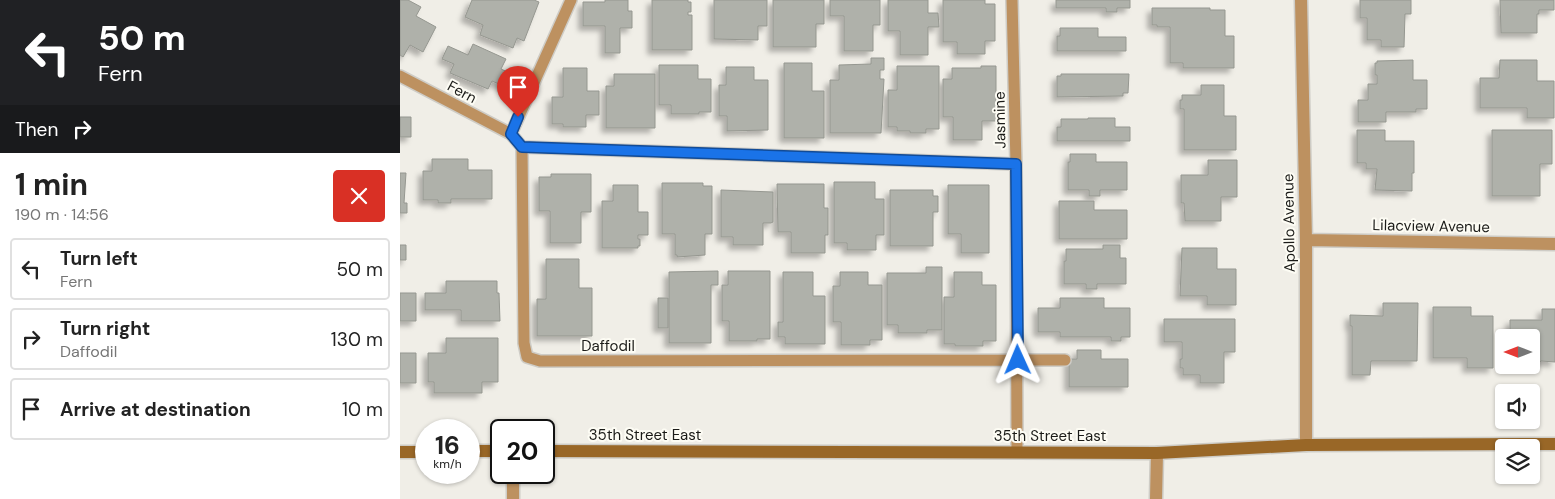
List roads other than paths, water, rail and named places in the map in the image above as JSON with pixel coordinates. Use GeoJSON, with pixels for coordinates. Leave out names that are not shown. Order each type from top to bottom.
{"type":"FeatureCollection","features":[{"type":"Feature","properties":{"kind":"street","name":"Apollo Avenue"},"geometry":{"type":"LineString","coordinates":[[1301,0],[1306,240],[1306,445]]}},
{"type":"Feature","properties":{"kind":"street","name":"Lilacview Avenue"},"geometry":{"type":"LineString","coordinates":[[1306,240],[1555,244]]}},
{"type":"Feature","properties":{"kind":"street","name":"35th Street East"},"geometry":{"type":"LineString","coordinates":[[555,451],[1156,452],[1306,445],[1555,444]]}},
{"type":"Feature","properties":{"kind":"street"},"geometry":{"type":"LineString","coordinates":[[400,452],[415,452]]}},
{"type":"Feature","properties":{"kind":"street"},"geometry":{"type":"LineString","coordinates":[[1156,452],[1156,499]]}},
{"type":"Feature","properties":{"kind":"street"},"geometry":{"type":"LineString","coordinates":[[513,484],[513,499]]}},
{"type":"Feature","properties":{"kind":"lane"},"geometry":{"type":"LineString","coordinates":[[571,0],[511,134],[522,147],[1016,164]]}},
{"type":"Feature","properties":{"kind":"lane","name":"Jasmine"},"geometry":{"type":"LineString","coordinates":[[1012,0],[1016,164],[1017,452]]}},
{"type":"Feature","properties":{"kind":"lane","name":"Fern"},"geometry":{"type":"LineString","coordinates":[[400,76],[511,134]]}},
{"type":"Feature","properties":{"kind":"lane","name":"Daffodil"},"geometry":{"type":"LineString","coordinates":[[522,147],[524,343],[528,357],[540,361],[1065,360]]}}]}
